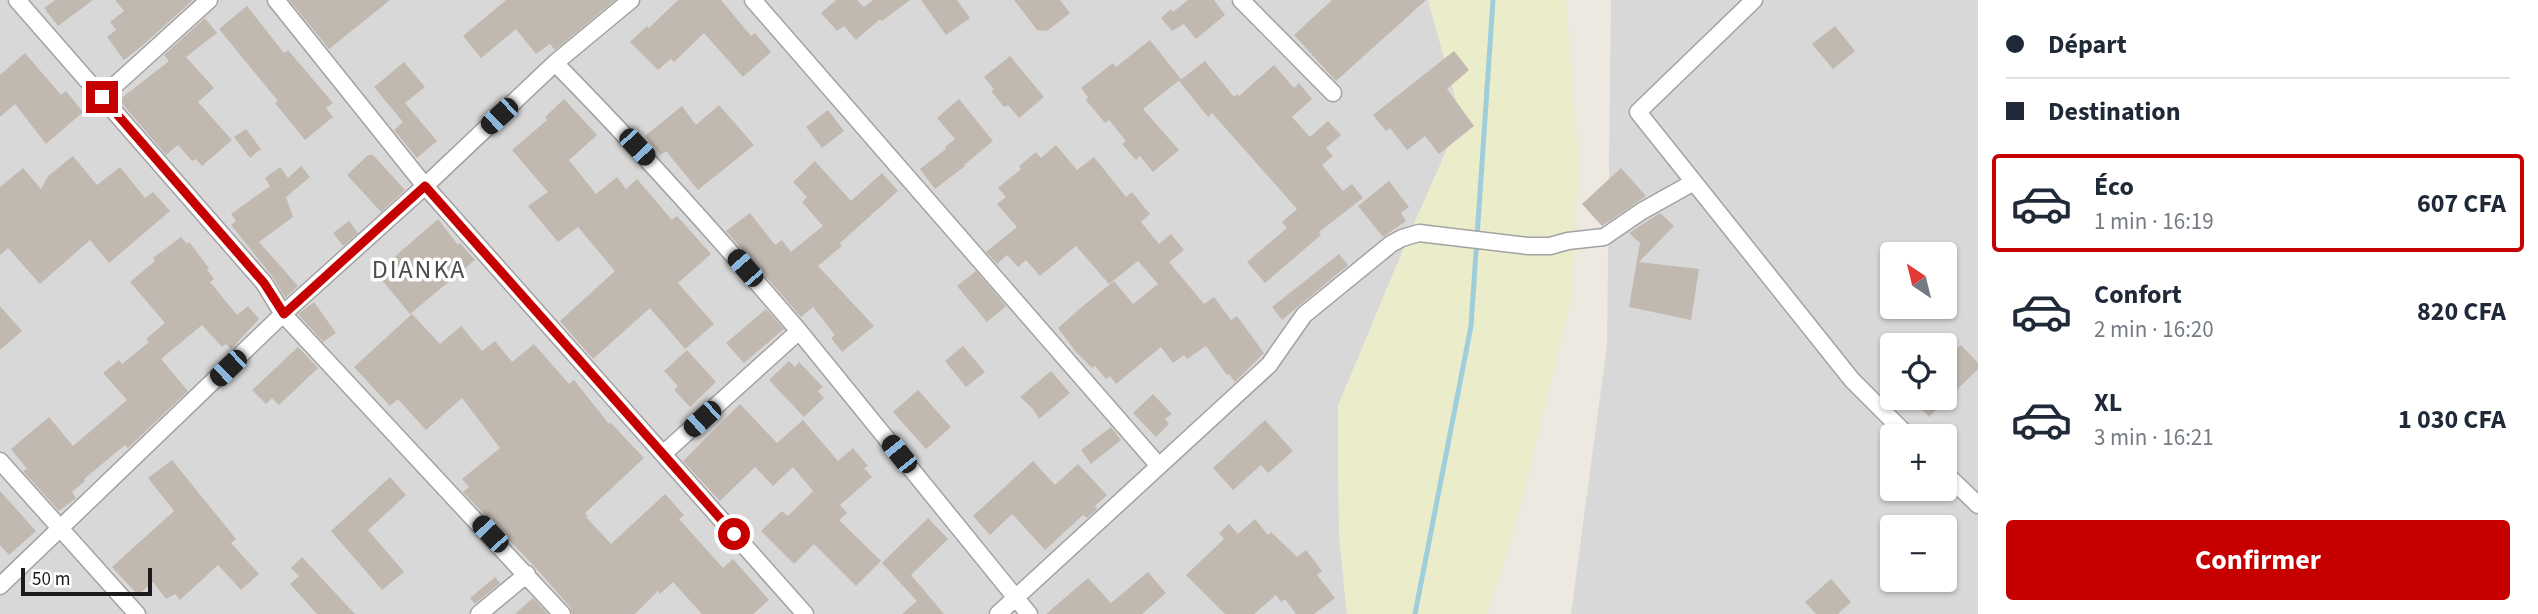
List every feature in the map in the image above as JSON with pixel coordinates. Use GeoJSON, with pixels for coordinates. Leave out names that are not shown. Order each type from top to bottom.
{"type":"FeatureCollection","features":[{"type":"Feature","properties":{"kind":"street"},"geometry":{"type":"LineString","coordinates":[[17,0],[264,283],[284,314],[562,614]]}},
{"type":"Feature","properties":{"kind":"street"},"geometry":{"type":"LineString","coordinates":[[102,97],[209,0]]}},
{"type":"Feature","properties":{"kind":"street"},"geometry":{"type":"LineString","coordinates":[[276,0],[425,186],[805,614]]}},
{"type":"Feature","properties":{"kind":"street"},"geometry":{"type":"LineString","coordinates":[[0,586],[284,314],[555,63],[631,0]]}},
{"type":"Feature","properties":{"kind":"street"},"geometry":{"type":"LineString","coordinates":[[753,0],[1159,466]]}},
{"type":"Feature","properties":{"kind":"street"},"geometry":{"type":"LineString","coordinates":[[1241,0],[1333,93]]}},
{"type":"Feature","properties":{"kind":"street"},"geometry":{"type":"LineString","coordinates":[[1754,0],[1638,112],[1852,380],[1896,424]]}},
{"type":"Feature","properties":{"kind":"street"},"geometry":{"type":"LineString","coordinates":[[555,63],[664,176],[799,331],[1029,614]]}},
{"type":"Feature","properties":{"kind":"street"},"geometry":{"type":"LineString","coordinates":[[998,614],[1269,365],[1304,315],[1402,237],[1419,233],[1528,246],[1550,246],[1604,237],[1642,211],[1695,182]]}},
{"type":"Feature","properties":{"kind":"street"},"geometry":{"type":"LineString","coordinates":[[663,454],[799,331]]}},
{"type":"Feature","properties":{"kind":"street"},"geometry":{"type":"LineString","coordinates":[[0,461],[137,614]]}},
{"type":"Feature","properties":{"kind":"street"},"geometry":{"type":"LineString","coordinates":[[1957,485],[1978,505]]}},
{"type":"Feature","properties":{"kind":"street"},"geometry":{"type":"LineString","coordinates":[[479,614],[527,574]]}},
{"type":"Feature","properties":{"kind":"shaded area"},"geometry":{"type":"Polygon","coordinates":[[[0,0],[1428,0],[1461,118],[1338,406],[1339,535],[1347,614],[0,614],[0,0]]]}},
{"type":"Feature","properties":{"kind":"shaded area"},"geometry":{"type":"Polygon","coordinates":[[[1611,0],[1978,0],[1978,614],[1571,614],[1607,345],[1611,0]]]}},
{"type":"Feature","properties":{"kind":"green space"},"geometry":{"type":"Polygon","coordinates":[[[1428,0],[1566,0],[1578,159],[1573,291],[1518,515],[1487,614],[1347,614],[1339,535],[1338,406],[1461,118],[1428,0]]]}},
{"type":"Feature","properties":{"kind":"building"},"geometry":{"type":"Polygon","coordinates":[[[55,0],[93,0],[58,26],[44,8],[55,0]]]}},
{"type":"Feature","properties":{"kind":"building"},"geometry":{"type":"Polygon","coordinates":[[[115,0],[193,0],[124,60],[107,37],[116,30],[110,22],[124,11],[115,0]]]}},
{"type":"Feature","properties":{"kind":"building"},"geometry":{"type":"Polygon","coordinates":[[[289,0],[390,0],[329,49],[289,0]]]}},
{"type":"Feature","properties":{"kind":"building"},"geometry":{"type":"Polygon","coordinates":[[[506,0],[615,0],[555,50],[550,44],[536,54],[516,29],[481,58],[463,36],[506,0]]]}},
{"type":"Feature","properties":{"kind":"building"},"geometry":{"type":"Polygon","coordinates":[[[678,0],[721,0],[751,36],[755,33],[771,52],[743,77],[704,33],[674,62],[671,59],[658,70],[630,42],[678,0]]]}},
{"type":"Feature","properties":{"kind":"building"},"geometry":{"type":"Polygon","coordinates":[[[836,0],[857,0],[864,7],[873,0],[910,0],[882,21],[880,19],[856,40],[844,26],[837,31],[821,13],[836,0]]]}},
{"type":"Feature","properties":{"kind":"building"},"geometry":{"type":"Polygon","coordinates":[[[921,0],[957,0],[970,18],[946,35],[921,0]]]}},
{"type":"Feature","properties":{"kind":"building"},"geometry":{"type":"Polygon","coordinates":[[[1014,0],[1060,0],[1070,13],[1047,31],[1037,30],[1014,0]]]}},
{"type":"Feature","properties":{"kind":"building"},"geometry":{"type":"Polygon","coordinates":[[[1188,0],[1214,0],[1225,15],[1196,39],[1184,24],[1172,31],[1161,18],[1188,0]]]}},
{"type":"Feature","properties":{"kind":"building"},"geometry":{"type":"Polygon","coordinates":[[[1332,0],[1426,0],[1336,81],[1294,35],[1332,0]]]}},
{"type":"Feature","properties":{"kind":"building"},"geometry":{"type":"Polygon","coordinates":[[[247,6],[284,53],[288,50],[333,103],[326,108],[333,117],[305,140],[275,103],[278,101],[219,29],[247,6]]]}},
{"type":"Feature","properties":{"kind":"building"},"geometry":{"type":"Polygon","coordinates":[[[205,18],[217,33],[186,57],[214,88],[198,102],[232,140],[202,166],[196,159],[192,161],[178,145],[166,155],[119,100],[169,61],[164,55],[205,18]]]}},
{"type":"Feature","properties":{"kind":"building"},"geometry":{"type":"Polygon","coordinates":[[[1835,26],[1855,51],[1833,69],[1812,44],[1835,26]]]}},
{"type":"Feature","properties":{"kind":"building"},"geometry":{"type":"Polygon","coordinates":[[[1150,40],[1181,79],[1143,109],[1179,150],[1153,172],[1140,156],[1136,160],[1122,144],[1126,141],[1109,120],[1105,123],[1086,100],[1088,97],[1081,88],[1113,63],[1116,67],[1150,40]]]}},
{"type":"Feature","properties":{"kind":"building"},"geometry":{"type":"Polygon","coordinates":[[[1454,51],[1469,70],[1447,89],[1474,126],[1439,154],[1425,136],[1407,150],[1390,128],[1386,131],[1373,115],[1454,51]]]}},
{"type":"Feature","properties":{"kind":"building"},"geometry":{"type":"Polygon","coordinates":[[[25,53],[61,95],[66,91],[83,112],[46,144],[15,104],[0,117],[0,75],[25,53]]]}},
{"type":"Feature","properties":{"kind":"building"},"geometry":{"type":"Polygon","coordinates":[[[1010,56],[1044,97],[1019,118],[1008,105],[1004,107],[984,77],[1010,56]]]}},
{"type":"Feature","properties":{"kind":"building"},"geometry":{"type":"Polygon","coordinates":[[[1205,61],[1234,97],[1237,94],[1239,96],[1274,65],[1294,88],[1299,83],[1312,99],[1292,117],[1310,137],[1328,121],[1341,135],[1326,148],[1333,156],[1322,165],[1343,191],[1352,184],[1363,198],[1319,232],[1321,235],[1265,283],[1247,262],[1287,228],[1282,222],[1297,209],[1212,113],[1208,117],[1179,81],[1205,61]]]}},
{"type":"Feature","properties":{"kind":"building"},"geometry":{"type":"Polygon","coordinates":[[[404,62],[425,87],[405,103],[437,141],[417,158],[394,130],[403,122],[374,87],[404,62]]]}},
{"type":"Feature","properties":{"kind":"building"},"geometry":{"type":"Polygon","coordinates":[[[564,99],[597,135],[569,160],[596,194],[617,177],[626,189],[637,179],[672,220],[677,216],[711,254],[678,283],[714,324],[685,349],[650,308],[593,359],[560,321],[615,271],[578,227],[558,242],[528,206],[548,192],[512,150],[547,120],[545,117],[564,99]]]}},
{"type":"Feature","properties":{"kind":"building"},"geometry":{"type":"Polygon","coordinates":[[[959,99],[993,141],[935,189],[920,169],[955,139],[937,118],[959,99]]]}},
{"type":"Feature","properties":{"kind":"building"},"geometry":{"type":"Polygon","coordinates":[[[719,105],[754,145],[698,190],[666,151],[661,155],[645,136],[682,106],[696,125],[719,105]]]}},
{"type":"Feature","properties":{"kind":"building"},"geometry":{"type":"Polygon","coordinates":[[[828,110],[844,131],[822,148],[806,127],[828,110]]]}},
{"type":"Feature","properties":{"kind":"building"},"geometry":{"type":"Polygon","coordinates":[[[246,129],[261,149],[250,158],[234,137],[246,129]]]}},
{"type":"Feature","properties":{"kind":"building"},"geometry":{"type":"Polygon","coordinates":[[[1056,145],[1077,170],[1094,157],[1126,197],[1132,192],[1150,214],[1141,222],[1159,244],[1171,234],[1184,250],[1169,262],[1204,304],[1214,297],[1231,320],[1237,316],[1264,353],[1235,382],[1206,346],[1187,359],[1184,355],[1173,363],[1161,347],[1116,384],[1110,376],[1106,379],[1095,366],[1092,368],[1076,352],[1058,328],[1083,306],[1114,281],[1133,304],[1158,284],[1138,261],[1109,284],[1076,246],[1040,276],[1026,260],[1018,267],[1007,255],[997,264],[986,252],[1017,227],[997,204],[1006,197],[998,188],[1036,152],[1041,158],[1056,145]]]}},
{"type":"Feature","properties":{"kind":"building"},"geometry":{"type":"Polygon","coordinates":[[[368,155],[373,155],[405,190],[381,212],[347,175],[368,155]]]}},
{"type":"Feature","properties":{"kind":"building"},"geometry":{"type":"Polygon","coordinates":[[[73,156],[97,185],[120,167],[145,198],[153,192],[170,211],[109,263],[90,240],[40,284],[8,248],[0,255],[0,187],[23,168],[41,189],[48,176],[73,156]]]}},
{"type":"Feature","properties":{"kind":"building"},"geometry":{"type":"Polygon","coordinates":[[[815,161],[851,201],[882,173],[898,191],[818,266],[874,326],[842,352],[831,338],[835,335],[813,307],[801,317],[726,231],[750,213],[775,245],[782,240],[791,252],[823,226],[802,202],[807,197],[793,182],[815,161]]]}},
{"type":"Feature","properties":{"kind":"building"},"geometry":{"type":"Polygon","coordinates":[[[301,166],[310,177],[286,197],[293,217],[259,242],[298,286],[285,298],[272,276],[231,225],[236,221],[231,214],[270,186],[265,178],[280,167],[288,178],[301,166]]]}},
{"type":"Feature","properties":{"kind":"building"},"geometry":{"type":"Polygon","coordinates":[[[1621,168],[1646,196],[1602,226],[1582,204],[1621,168]]]}},
{"type":"Feature","properties":{"kind":"building"},"geometry":{"type":"Polygon","coordinates":[[[1389,181],[1409,207],[1401,213],[1406,221],[1383,237],[1358,206],[1389,181]]]}},
{"type":"Feature","properties":{"kind":"building"},"geometry":{"type":"Polygon","coordinates":[[[1660,213],[1674,226],[1639,262],[1699,269],[1691,320],[1629,307],[1640,243],[1629,233],[1660,213]]]}},
{"type":"Feature","properties":{"kind":"building"},"geometry":{"type":"Polygon","coordinates":[[[438,219],[458,245],[460,243],[475,260],[410,314],[376,273],[438,219]]]}},
{"type":"Feature","properties":{"kind":"building"},"geometry":{"type":"Polygon","coordinates":[[[349,221],[358,233],[343,246],[333,233],[349,221]]]}},
{"type":"Feature","properties":{"kind":"building"},"geometry":{"type":"Polygon","coordinates":[[[181,237],[187,244],[189,242],[209,268],[207,270],[214,279],[210,282],[237,315],[248,306],[259,319],[231,349],[226,344],[222,347],[202,325],[161,359],[188,391],[128,448],[125,445],[84,479],[72,492],[76,498],[59,511],[23,471],[27,469],[11,449],[49,417],[73,446],[127,400],[103,373],[119,360],[122,364],[149,342],[146,339],[165,323],[130,282],[155,261],[153,258],[181,237]]]}},
{"type":"Feature","properties":{"kind":"building"},"geometry":{"type":"Polygon","coordinates":[[[1339,254],[1348,265],[1282,320],[1272,307],[1339,254]]]}},
{"type":"Feature","properties":{"kind":"building"},"geometry":{"type":"Polygon","coordinates":[[[976,271],[1006,306],[987,322],[957,286],[976,271]]]}},
{"type":"Feature","properties":{"kind":"building"},"geometry":{"type":"Polygon","coordinates":[[[314,302],[336,333],[323,342],[298,314],[314,302]]]}},
{"type":"Feature","properties":{"kind":"building"},"geometry":{"type":"Polygon","coordinates":[[[0,306],[22,331],[0,350],[0,306]]]}},
{"type":"Feature","properties":{"kind":"building"},"geometry":{"type":"Polygon","coordinates":[[[766,309],[784,329],[744,363],[726,343],[766,309]]]}},
{"type":"Feature","properties":{"kind":"building"},"geometry":{"type":"Polygon","coordinates":[[[412,314],[440,344],[461,326],[482,351],[495,341],[512,362],[534,344],[569,384],[574,380],[609,424],[610,422],[644,458],[585,513],[611,544],[665,494],[684,515],[679,519],[723,568],[733,559],[769,600],[753,614],[702,614],[673,582],[660,594],[658,591],[635,614],[572,614],[570,607],[535,567],[463,492],[469,487],[462,479],[500,448],[462,398],[426,430],[398,399],[390,406],[354,367],[412,314]]]}},
{"type":"Feature","properties":{"kind":"building"},"geometry":{"type":"Polygon","coordinates":[[[1961,345],[1978,363],[1978,369],[1957,390],[1957,349],[1961,345]]]}},
{"type":"Feature","properties":{"kind":"building"},"geometry":{"type":"Polygon","coordinates":[[[963,346],[985,372],[966,387],[945,361],[963,346]]]}},
{"type":"Feature","properties":{"kind":"building"},"geometry":{"type":"Polygon","coordinates":[[[298,347],[318,368],[279,405],[272,398],[266,404],[252,390],[298,347]]]}},
{"type":"Feature","properties":{"kind":"building"},"geometry":{"type":"Polygon","coordinates":[[[687,350],[716,382],[690,407],[674,390],[678,386],[664,371],[687,350]]]}},
{"type":"Feature","properties":{"kind":"building"},"geometry":{"type":"Polygon","coordinates":[[[789,361],[795,367],[799,362],[823,387],[818,391],[824,398],[804,417],[769,380],[789,361]]]}},
{"type":"Feature","properties":{"kind":"building"},"geometry":{"type":"Polygon","coordinates":[[[1051,371],[1070,393],[1039,419],[1020,397],[1051,371]]]}},
{"type":"Feature","properties":{"kind":"building"},"geometry":{"type":"Polygon","coordinates":[[[918,390],[951,427],[926,449],[893,412],[918,390]]]}},
{"type":"Feature","properties":{"kind":"building"},"geometry":{"type":"Polygon","coordinates":[[[1153,394],[1172,414],[1165,419],[1169,424],[1156,437],[1133,413],[1153,394]]]}},
{"type":"Feature","properties":{"kind":"building"},"geometry":{"type":"Polygon","coordinates":[[[740,404],[777,443],[803,420],[838,461],[853,448],[868,466],[864,468],[872,477],[840,505],[847,513],[839,520],[881,561],[856,586],[814,544],[794,564],[761,531],[782,511],[788,516],[813,491],[793,467],[773,486],[755,467],[720,501],[683,461],[740,404]]]}},
{"type":"Feature","properties":{"kind":"building"},"geometry":{"type":"Polygon","coordinates":[[[1923,410],[1936,410],[1929,417],[1923,410]]]}},
{"type":"Feature","properties":{"kind":"building"},"geometry":{"type":"Polygon","coordinates":[[[1265,420],[1293,451],[1268,473],[1261,465],[1233,490],[1213,468],[1265,420]]]}},
{"type":"Feature","properties":{"kind":"building"},"geometry":{"type":"Polygon","coordinates":[[[1111,427],[1121,440],[1091,464],[1081,450],[1111,427]]]}},
{"type":"Feature","properties":{"kind":"building"},"geometry":{"type":"Polygon","coordinates":[[[172,460],[236,539],[231,543],[259,574],[241,590],[218,565],[180,600],[175,594],[166,599],[153,582],[138,595],[112,567],[174,511],[148,478],[172,460]]]}},
{"type":"Feature","properties":{"kind":"building"},"geometry":{"type":"Polygon","coordinates":[[[1033,461],[1055,485],[1078,464],[1107,495],[1087,518],[1083,515],[1045,550],[1012,514],[990,535],[973,516],[1033,461]]]}},
{"type":"Feature","properties":{"kind":"building"},"geometry":{"type":"Polygon","coordinates":[[[390,477],[406,495],[368,530],[404,572],[382,590],[331,531],[390,477]]]}},
{"type":"Feature","properties":{"kind":"building"},"geometry":{"type":"Polygon","coordinates":[[[0,491],[36,531],[9,555],[0,545],[0,491]]]}},
{"type":"Feature","properties":{"kind":"building"},"geometry":{"type":"Polygon","coordinates":[[[928,518],[948,539],[911,575],[944,614],[902,614],[917,601],[882,563],[928,518]]]}},
{"type":"Feature","properties":{"kind":"building"},"geometry":{"type":"Polygon","coordinates":[[[1255,519],[1268,535],[1271,532],[1297,557],[1306,550],[1322,571],[1317,575],[1335,598],[1314,614],[1296,614],[1285,599],[1281,602],[1276,595],[1254,614],[1225,614],[1186,575],[1224,539],[1219,533],[1229,524],[1238,534],[1255,519]]]}},
{"type":"Feature","properties":{"kind":"building"},"geometry":{"type":"Polygon","coordinates":[[[302,557],[355,614],[317,614],[290,584],[299,576],[291,568],[302,557]]]}},
{"type":"Feature","properties":{"kind":"building"},"geometry":{"type":"Polygon","coordinates":[[[1148,572],[1166,593],[1142,614],[1046,614],[1088,578],[1111,603],[1148,572]]]}},
{"type":"Feature","properties":{"kind":"building"},"geometry":{"type":"Polygon","coordinates":[[[495,577],[500,583],[475,604],[470,598],[495,577]]]}},
{"type":"Feature","properties":{"kind":"building"},"geometry":{"type":"Polygon","coordinates":[[[1831,579],[1851,602],[1838,614],[1816,614],[1805,602],[1831,579]]]}},
{"type":"Feature","properties":{"kind":"building"},"geometry":{"type":"Polygon","coordinates":[[[533,598],[548,614],[515,614],[533,598]]]}},
{"type":"Feature","properties":{"kind":"waterway"},"geometry":{"type":"LineString","coordinates":[[1415,614],[1471,326],[1493,0]]}},
{"type":"Feature","properties":{"kind":"district","name":"DIANKA"},"geometry":{"type":"Point","coordinates":[419,269]}},
{"type":"Feature","properties":{"kind":"route"},"geometry":{"type":"LineString","coordinates":[[102,97],[264,283],[284,314],[425,186],[734,534]]}}]}
